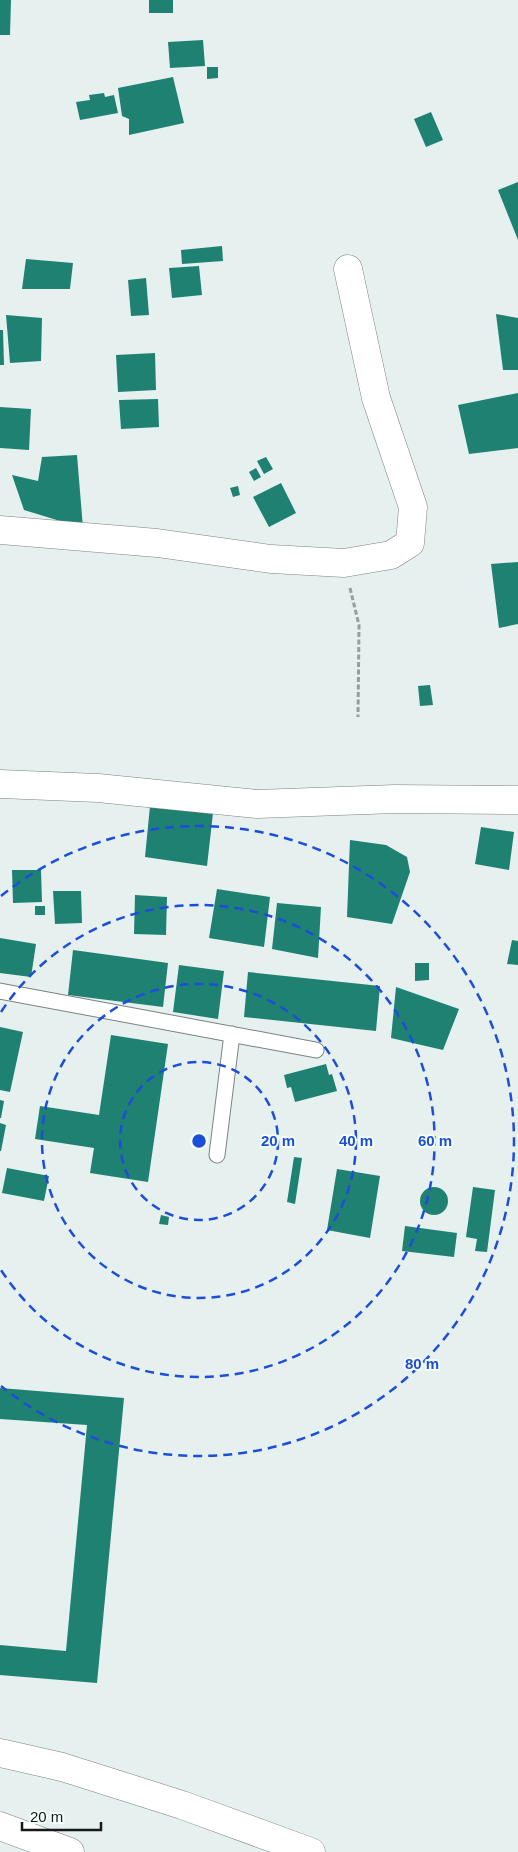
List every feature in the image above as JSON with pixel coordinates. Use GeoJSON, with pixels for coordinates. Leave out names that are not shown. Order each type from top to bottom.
{"type":"FeatureCollection","features":[{"type":"Feature","properties":{"kind":"street"},"geometry":{"type":"LineString","coordinates":[[0,530],[157,543],[272,558],[344,563],[391,555],[410,543],[413,507],[376,398],[348,269]]}},
{"type":"Feature","properties":{"kind":"street"},"geometry":{"type":"LineString","coordinates":[[0,784],[98,788],[257,804],[395,799],[518,800]]}},
{"type":"Feature","properties":{"kind":"street"},"geometry":{"type":"LineString","coordinates":[[0,1753],[62,1767],[182,1805],[311,1852]]}},
{"type":"Feature","properties":{"kind":"street"},"geometry":{"type":"LineString","coordinates":[[0,1826],[70,1852]]}},
{"type":"Feature","properties":{"kind":"lane"},"geometry":{"type":"LineString","coordinates":[[0,991],[316,1050]]}},
{"type":"Feature","properties":{"kind":"lane"},"geometry":{"type":"LineString","coordinates":[[218,1155],[232,1034]]}},
{"type":"Feature","properties":{"kind":"path"},"geometry":{"type":"LineString","coordinates":[[344,563],[359,625],[358,717]]}},
{"type":"Feature","properties":{"kind":"building"},"geometry":{"type":"Polygon","coordinates":[[[0,0],[11,0],[10,35],[0,35],[0,0]]]}},
{"type":"Feature","properties":{"kind":"building"},"geometry":{"type":"Polygon","coordinates":[[[149,0],[173,0],[173,13],[149,13],[149,0]]]}},
{"type":"Feature","properties":{"kind":"building"},"geometry":{"type":"Polygon","coordinates":[[[203,40],[205,66],[170,68],[168,42],[203,40]]]}},
{"type":"Feature","properties":{"kind":"building"},"geometry":{"type":"Polygon","coordinates":[[[207,67],[218,67],[218,78],[207,79],[207,67]]]}},
{"type":"Feature","properties":{"kind":"building"},"geometry":{"type":"Polygon","coordinates":[[[173,77],[184,123],[129,135],[129,119],[122,116],[118,88],[173,77]]]}},
{"type":"Feature","properties":{"kind":"building"},"geometry":{"type":"Polygon","coordinates":[[[104,93],[105,97],[114,95],[118,113],[80,120],[76,102],[90,100],[89,95],[104,93]]]}},
{"type":"Feature","properties":{"kind":"building"},"geometry":{"type":"Polygon","coordinates":[[[431,112],[443,140],[426,147],[414,119],[431,112]]]}},
{"type":"Feature","properties":{"kind":"building"},"geometry":{"type":"Polygon","coordinates":[[[518,182],[518,240],[498,190],[518,182]]]}},
{"type":"Feature","properties":{"kind":"building"},"geometry":{"type":"Polygon","coordinates":[[[222,246],[223,261],[182,264],[181,250],[222,246]]]}},
{"type":"Feature","properties":{"kind":"building"},"geometry":{"type":"Polygon","coordinates":[[[26,259],[73,263],[70,289],[22,289],[26,259]]]}},
{"type":"Feature","properties":{"kind":"building"},"geometry":{"type":"Polygon","coordinates":[[[199,266],[202,295],[172,298],[169,268],[199,266]]]}},
{"type":"Feature","properties":{"kind":"building"},"geometry":{"type":"Polygon","coordinates":[[[146,278],[149,315],[131,316],[128,280],[146,278]]]}},
{"type":"Feature","properties":{"kind":"building"},"geometry":{"type":"Polygon","coordinates":[[[496,314],[518,318],[518,370],[503,370],[496,314]]]}},
{"type":"Feature","properties":{"kind":"building"},"geometry":{"type":"Polygon","coordinates":[[[6,315],[42,318],[41,361],[10,363],[6,315]]]}},
{"type":"Feature","properties":{"kind":"building"},"geometry":{"type":"Polygon","coordinates":[[[0,330],[3,330],[4,365],[0,365],[0,330]]]}},
{"type":"Feature","properties":{"kind":"building"},"geometry":{"type":"Polygon","coordinates":[[[155,353],[156,390],[118,392],[116,355],[155,353]]]}},
{"type":"Feature","properties":{"kind":"building"},"geometry":{"type":"Polygon","coordinates":[[[518,393],[518,448],[469,454],[458,405],[518,393]]]}},
{"type":"Feature","properties":{"kind":"building"},"geometry":{"type":"Polygon","coordinates":[[[158,399],[159,427],[121,429],[119,400],[158,399]]]}},
{"type":"Feature","properties":{"kind":"building"},"geometry":{"type":"Polygon","coordinates":[[[0,407],[31,409],[29,450],[0,448],[0,407]]]}},
{"type":"Feature","properties":{"kind":"building"},"geometry":{"type":"Polygon","coordinates":[[[77,455],[83,528],[24,510],[12,475],[38,481],[42,457],[77,455]]]}},
{"type":"Feature","properties":{"kind":"building"},"geometry":{"type":"Polygon","coordinates":[[[266,457],[273,469],[264,474],[257,461],[266,457]]]}},
{"type":"Feature","properties":{"kind":"building"},"geometry":{"type":"Polygon","coordinates":[[[256,468],[261,477],[254,481],[249,472],[256,468]]]}},
{"type":"Feature","properties":{"kind":"building"},"geometry":{"type":"Polygon","coordinates":[[[281,483],[296,513],[269,527],[253,497],[281,483]]]}},
{"type":"Feature","properties":{"kind":"building"},"geometry":{"type":"Polygon","coordinates":[[[238,486],[240,495],[233,497],[230,488],[238,486]]]}},
{"type":"Feature","properties":{"kind":"building"},"geometry":{"type":"Polygon","coordinates":[[[518,562],[518,624],[499,628],[491,564],[518,562]]]}},
{"type":"Feature","properties":{"kind":"building"},"geometry":{"type":"Polygon","coordinates":[[[430,685],[433,705],[420,706],[418,686],[430,685]]]}},
{"type":"Feature","properties":{"kind":"building"},"geometry":{"type":"Polygon","coordinates":[[[150,806],[213,813],[207,866],[145,857],[150,806]]]}},
{"type":"Feature","properties":{"kind":"building"},"geometry":{"type":"Polygon","coordinates":[[[481,827],[514,832],[509,870],[475,864],[481,827]]]}},
{"type":"Feature","properties":{"kind":"building"},"geometry":{"type":"Polygon","coordinates":[[[350,840],[386,845],[407,857],[410,872],[392,924],[347,917],[350,840]]]}},
{"type":"Feature","properties":{"kind":"building"},"geometry":{"type":"Polygon","coordinates":[[[12,870],[41,870],[42,902],[13,903],[12,870]]]}},
{"type":"Feature","properties":{"kind":"building"},"geometry":{"type":"Polygon","coordinates":[[[217,889],[270,897],[264,947],[209,938],[217,889]]]}},
{"type":"Feature","properties":{"kind":"building"},"geometry":{"type":"Polygon","coordinates":[[[53,891],[81,891],[82,923],[55,924],[53,891]]]}},
{"type":"Feature","properties":{"kind":"building"},"geometry":{"type":"Polygon","coordinates":[[[135,895],[167,897],[166,935],[134,934],[135,895]]]}},
{"type":"Feature","properties":{"kind":"building"},"geometry":{"type":"Polygon","coordinates":[[[277,903],[321,907],[318,958],[272,949],[277,903]]]}},
{"type":"Feature","properties":{"kind":"building"},"geometry":{"type":"Polygon","coordinates":[[[35,906],[45,906],[45,915],[35,915],[35,906]]]}},
{"type":"Feature","properties":{"kind":"building"},"geometry":{"type":"Polygon","coordinates":[[[0,938],[36,944],[31,977],[0,973],[0,938]]]}},
{"type":"Feature","properties":{"kind":"building"},"geometry":{"type":"Polygon","coordinates":[[[512,940],[518,941],[518,965],[507,964],[512,940]]]}},
{"type":"Feature","properties":{"kind":"building"},"geometry":{"type":"Polygon","coordinates":[[[73,950],[168,963],[163,1007],[68,995],[73,950]]]}},
{"type":"Feature","properties":{"kind":"building"},"geometry":{"type":"Polygon","coordinates":[[[415,963],[429,963],[429,980],[415,981],[415,963]]]}},
{"type":"Feature","properties":{"kind":"building"},"geometry":{"type":"Polygon","coordinates":[[[179,965],[224,971],[218,1019],[173,1012],[179,965]]]}},
{"type":"Feature","properties":{"kind":"building"},"geometry":{"type":"Polygon","coordinates":[[[248,972],[380,986],[376,1031],[244,1017],[248,972]]]}},
{"type":"Feature","properties":{"kind":"building"},"geometry":{"type":"Polygon","coordinates":[[[396,987],[459,1009],[443,1050],[391,1038],[396,987]]]}},
{"type":"Feature","properties":{"kind":"building"},"geometry":{"type":"Polygon","coordinates":[[[0,1027],[23,1032],[10,1092],[0,1090],[0,1027]]]}},
{"type":"Feature","properties":{"kind":"building"},"geometry":{"type":"Polygon","coordinates":[[[111,1035],[168,1044],[148,1182],[90,1173],[94,1148],[35,1139],[40,1106],[99,1115],[111,1035]]]}},
{"type":"Feature","properties":{"kind":"building"},"geometry":{"type":"Polygon","coordinates":[[[326,1064],[329,1075],[332,1074],[337,1091],[295,1102],[291,1087],[287,1088],[284,1075],[326,1064]]]}},
{"type":"Feature","properties":{"kind":"building"},"geometry":{"type":"Polygon","coordinates":[[[0,1100],[4,1101],[1,1118],[0,1118],[0,1100]]]}},
{"type":"Feature","properties":{"kind":"building"},"geometry":{"type":"Polygon","coordinates":[[[0,1123],[6,1125],[1,1151],[0,1151],[0,1123]]]}},
{"type":"Feature","properties":{"kind":"building"},"geometry":{"type":"Polygon","coordinates":[[[294,1157],[302,1158],[295,1204],[287,1202],[294,1157]]]}},
{"type":"Feature","properties":{"kind":"building"},"geometry":{"type":"Polygon","coordinates":[[[7,1168],[49,1176],[44,1201],[2,1193],[7,1168]]]}},
{"type":"Feature","properties":{"kind":"building"},"geometry":{"type":"Polygon","coordinates":[[[337,1169],[380,1176],[370,1238],[327,1230],[337,1169]]]}},
{"type":"Feature","properties":{"kind":"building"},"geometry":{"type":"Polygon","coordinates":[[[434,1187],[444,1191],[448,1201],[444,1211],[434,1215],[424,1211],[420,1201],[424,1191],[434,1187]]]}},
{"type":"Feature","properties":{"kind":"building"},"geometry":{"type":"Polygon","coordinates":[[[473,1187],[495,1190],[487,1252],[475,1251],[477,1239],[466,1237],[473,1187]]]}},
{"type":"Feature","properties":{"kind":"building"},"geometry":{"type":"Polygon","coordinates":[[[161,1215],[169,1217],[168,1225],[159,1224],[161,1215]]]}},
{"type":"Feature","properties":{"kind":"building"},"geometry":{"type":"Polygon","coordinates":[[[405,1226],[457,1233],[454,1257],[402,1251],[405,1226]]]}},
{"type":"Feature","properties":{"kind":"building"},"geometry":{"type":"Polygon","coordinates":[[[0,1388],[124,1398],[97,1683],[0,1675],[0,1645],[66,1651],[87,1425],[0,1419],[0,1388]]]}}]}
